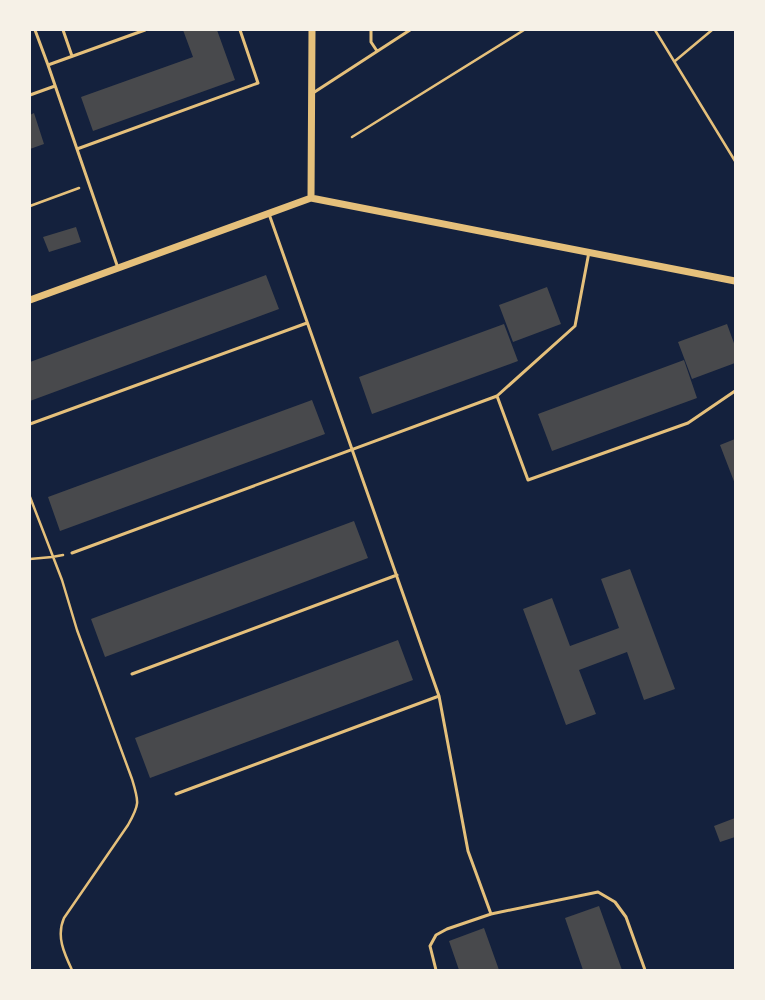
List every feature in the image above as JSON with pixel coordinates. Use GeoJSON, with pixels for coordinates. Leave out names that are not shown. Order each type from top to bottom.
{"type":"FeatureCollection","features":[{"type":"Feature","properties":{"kind":"street"},"geometry":{"type":"LineString","coordinates":[[311,198],[312,30]]}},
{"type":"Feature","properties":{"kind":"street"},"geometry":{"type":"LineString","coordinates":[[30,300],[311,198],[735,281]]}},
{"type":"Feature","properties":{"kind":"lane"},"geometry":{"type":"LineString","coordinates":[[35,30],[118,268]]}},
{"type":"Feature","properties":{"kind":"lane"},"geometry":{"type":"LineString","coordinates":[[63,30],[72,56]]}},
{"type":"Feature","properties":{"kind":"lane"},"geometry":{"type":"LineString","coordinates":[[48,64],[145,30]]}},
{"type":"Feature","properties":{"kind":"lane"},"geometry":{"type":"LineString","coordinates":[[77,149],[258,83],[240,30]]}},
{"type":"Feature","properties":{"kind":"lane"},"geometry":{"type":"LineString","coordinates":[[371,30],[371,42],[377,51]]}},
{"type":"Feature","properties":{"kind":"lane"},"geometry":{"type":"LineString","coordinates":[[311,94],[410,30]]}},
{"type":"Feature","properties":{"kind":"lane"},"geometry":{"type":"LineString","coordinates":[[30,95],[55,86]]}},
{"type":"Feature","properties":{"kind":"lane"},"geometry":{"type":"LineString","coordinates":[[269,214],[439,696],[468,851],[491,914]]}},
{"type":"Feature","properties":{"kind":"lane"},"geometry":{"type":"LineString","coordinates":[[72,553],[497,396],[575,326],[589,252]]}},
{"type":"Feature","properties":{"kind":"lane"},"geometry":{"type":"LineString","coordinates":[[30,424],[307,323]]}},
{"type":"Feature","properties":{"kind":"lane"},"geometry":{"type":"LineString","coordinates":[[497,396],[528,480],[688,423],[735,391]]}},
{"type":"Feature","properties":{"kind":"lane"},"geometry":{"type":"LineString","coordinates":[[132,674],[397,575]]}},
{"type":"Feature","properties":{"kind":"lane"},"geometry":{"type":"LineString","coordinates":[[176,794],[439,696]]}},
{"type":"Feature","properties":{"kind":"lane"},"geometry":{"type":"LineString","coordinates":[[436,970],[430,946],[436,935],[448,929],[491,914],[598,892],[615,902],[626,917],[644,970]]}},
{"type":"Feature","properties":{"kind":"path"},"geometry":{"type":"LineString","coordinates":[[352,137],[524,30]]}},
{"type":"Feature","properties":{"kind":"path"},"geometry":{"type":"LineString","coordinates":[[655,30],[735,161]]}},
{"type":"Feature","properties":{"kind":"path"},"geometry":{"type":"LineString","coordinates":[[675,61],[712,30]]}},
{"type":"Feature","properties":{"kind":"path"},"geometry":{"type":"LineString","coordinates":[[30,206],[89,185]]}},
{"type":"Feature","properties":{"kind":"path"},"geometry":{"type":"LineString","coordinates":[[30,497],[52,558],[62,580],[77,630],[138,799],[136,810],[128,825],[64,918],[61,926],[60,938],[72,970]]}},
{"type":"Feature","properties":{"kind":"path"},"geometry":{"type":"LineString","coordinates":[[30,559],[52,558],[72,553]]}},
{"type":"Feature","properties":{"kind":"building"},"geometry":{"type":"Polygon","coordinates":[[[183,30],[217,30],[235,80],[93,131],[81,97],[193,57],[183,30]]]}},
{"type":"Feature","properties":{"kind":"building"},"geometry":{"type":"Polygon","coordinates":[[[34,113],[44,144],[30,149],[30,115],[34,113]]]}},
{"type":"Feature","properties":{"kind":"building"},"geometry":{"type":"Polygon","coordinates":[[[76,227],[81,242],[49,252],[43,237],[76,227]]]}},
{"type":"Feature","properties":{"kind":"building"},"geometry":{"type":"Polygon","coordinates":[[[266,275],[279,309],[30,401],[30,362],[266,275]]]}},
{"type":"Feature","properties":{"kind":"building"},"geometry":{"type":"Polygon","coordinates":[[[547,287],[561,324],[513,342],[499,305],[547,287]]]}},
{"type":"Feature","properties":{"kind":"building"},"geometry":{"type":"Polygon","coordinates":[[[504,324],[518,361],[372,414],[359,377],[504,324]]]}},
{"type":"Feature","properties":{"kind":"building"},"geometry":{"type":"Polygon","coordinates":[[[727,324],[735,346],[735,363],[692,379],[678,342],[727,324]]]}},
{"type":"Feature","properties":{"kind":"building"},"geometry":{"type":"Polygon","coordinates":[[[684,360],[697,398],[552,451],[538,414],[684,360]]]}},
{"type":"Feature","properties":{"kind":"building"},"geometry":{"type":"Polygon","coordinates":[[[312,400],[325,434],[60,531],[48,497],[312,400]]]}},
{"type":"Feature","properties":{"kind":"building"},"geometry":{"type":"Polygon","coordinates":[[[735,439],[735,484],[720,445],[735,439]]]}},
{"type":"Feature","properties":{"kind":"building"},"geometry":{"type":"Polygon","coordinates":[[[354,521],[368,558],[105,657],[91,619],[354,521]]]}},
{"type":"Feature","properties":{"kind":"building"},"geometry":{"type":"Polygon","coordinates":[[[630,569],[675,689],[644,700],[627,652],[579,670],[596,714],[566,725],[523,609],[552,598],[570,646],[619,628],[601,579],[630,569]]]}},
{"type":"Feature","properties":{"kind":"building"},"geometry":{"type":"Polygon","coordinates":[[[398,640],[413,680],[150,778],[135,738],[398,640]]]}},
{"type":"Feature","properties":{"kind":"building"},"geometry":{"type":"Polygon","coordinates":[[[735,818],[735,837],[720,842],[714,826],[735,818]]]}},
{"type":"Feature","properties":{"kind":"building"},"geometry":{"type":"Polygon","coordinates":[[[599,906],[622,970],[583,970],[565,918],[599,906]]]}},
{"type":"Feature","properties":{"kind":"building"},"geometry":{"type":"Polygon","coordinates":[[[484,928],[499,970],[459,970],[449,941],[484,928]]]}}]}
